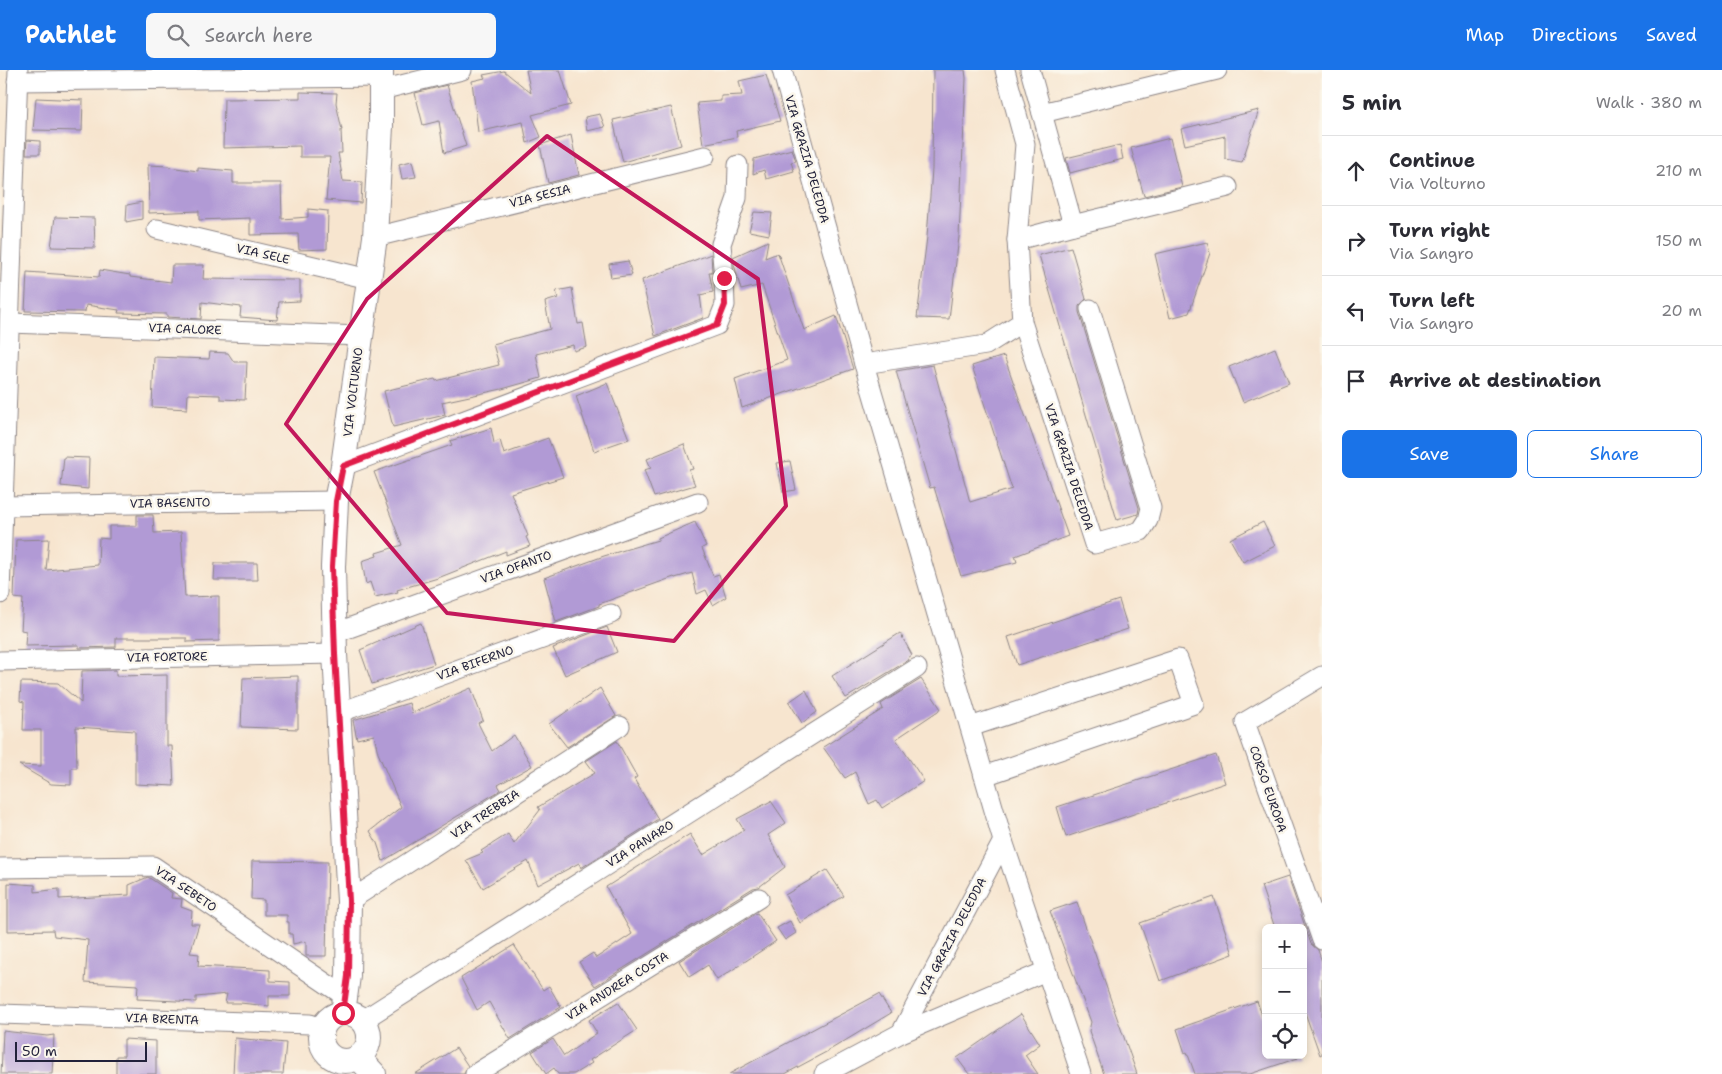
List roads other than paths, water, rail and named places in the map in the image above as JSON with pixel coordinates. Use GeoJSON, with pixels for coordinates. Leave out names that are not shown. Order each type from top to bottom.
{"type":"FeatureCollection","features":[{"type":"Feature","properties":{"kind":"street"},"geometry":{"type":"LineString","coordinates":[[0,594],[3,506],[2,471],[10,322],[18,75],[381,79],[462,70]]}},
{"type":"Feature","properties":{"kind":"street","name":"VIA GRAZIA DELEDDA"},"geometry":{"type":"LineString","coordinates":[[782,70],[864,364],[1003,841],[1081,1074]]}},
{"type":"Feature","properties":{"kind":"street","name":"VIA GRAZIA DELEDDA"},"geometry":{"type":"LineString","coordinates":[[1005,70],[1025,144],[1017,240],[1022,322],[1094,544],[1141,531],[1148,520],[1151,508],[1090,309]]}},
{"type":"Feature","properties":{"kind":"street"},"geometry":{"type":"LineString","coordinates":[[1030,70],[1073,225]]}},
{"type":"Feature","properties":{"kind":"street"},"geometry":{"type":"LineString","coordinates":[[1042,113],[1217,70]]}},
{"type":"Feature","properties":{"kind":"street","name":"VIA VOLTURNO"},"geometry":{"type":"LineString","coordinates":[[351,1010],[348,976],[349,901],[332,567],[336,501],[343,466],[375,237],[381,126],[381,79]]}},
{"type":"Feature","properties":{"kind":"street","name":"VIA SESIA"},"geometry":{"type":"LineString","coordinates":[[375,237],[705,156]]}},
{"type":"Feature","properties":{"kind":"street"},"geometry":{"type":"LineString","coordinates":[[343,466],[717,325],[725,305],[721,244],[737,198],[738,165]]}},
{"type":"Feature","properties":{"kind":"street"},"geometry":{"type":"LineString","coordinates":[[1017,240],[1228,187]]}},
{"type":"Feature","properties":{"kind":"street","name":"VIA SELE"},"geometry":{"type":"LineString","coordinates":[[157,230],[369,279]]}},
{"type":"Feature","properties":{"kind":"street","name":"VIA CALORE"},"geometry":{"type":"LineString","coordinates":[[10,322],[360,336]]}},
{"type":"Feature","properties":{"kind":"street"},"geometry":{"type":"LineString","coordinates":[[864,364],[986,345],[1022,322]]}},
{"type":"Feature","properties":{"kind":"street","name":"VIA BASENTO"},"geometry":{"type":"LineString","coordinates":[[3,506],[336,501]]}},
{"type":"Feature","properties":{"kind":"street","name":"VIA OFANTO"},"geometry":{"type":"LineString","coordinates":[[335,643],[698,502]]}},
{"type":"Feature","properties":{"kind":"street","name":"VIA BIFERNO"},"geometry":{"type":"LineString","coordinates":[[338,713],[611,614]]}},
{"type":"Feature","properties":{"kind":"street","name":"VIA FORTORE"},"geometry":{"type":"LineString","coordinates":[[0,660],[335,643]]}},
{"type":"Feature","properties":{"kind":"street"},"geometry":{"type":"LineString","coordinates":[[970,727],[1178,659],[1194,704],[984,776]]}},
{"type":"Feature","properties":{"kind":"street","name":"VIA PANARO"},"geometry":{"type":"LineString","coordinates":[[351,1010],[917,668]]}},
{"type":"Feature","properties":{"kind":"street","name":"CORSO EUROPA"},"geometry":{"type":"LineString","coordinates":[[1322,676],[1245,722],[1322,940]]}},
{"type":"Feature","properties":{"kind":"street","name":"VIA TREBBIA"},"geometry":{"type":"LineString","coordinates":[[349,901],[620,726]]}},
{"type":"Feature","properties":{"kind":"street","name":"VIA GRAZIA DELEDDA"},"geometry":{"type":"LineString","coordinates":[[901,1033],[1003,841]]}},
{"type":"Feature","properties":{"kind":"street","name":"VIA SEBETO"},"geometry":{"type":"LineString","coordinates":[[0,868],[153,866],[351,1010]]}},
{"type":"Feature","properties":{"kind":"street","name":"VIA ANDREA COSTA"},"geometry":{"type":"LineString","coordinates":[[475,1074],[759,898]]}},
{"type":"Feature","properties":{"kind":"street"},"geometry":{"type":"LineString","coordinates":[[824,1074],[901,1033],[1046,971]]}},
{"type":"Feature","properties":{"kind":"street"},"geometry":{"type":"LineString","coordinates":[[351,1010],[367,1028],[369,1036],[368,1044],[364,1051],[349,1066],[324,1050],[321,1036],[322,1028],[330,1017],[351,1010]]}},
{"type":"Feature","properties":{"kind":"street","name":"VIA BRENTA"},"geometry":{"type":"LineString","coordinates":[[0,1014],[310,1024],[322,1028]]}}]}
